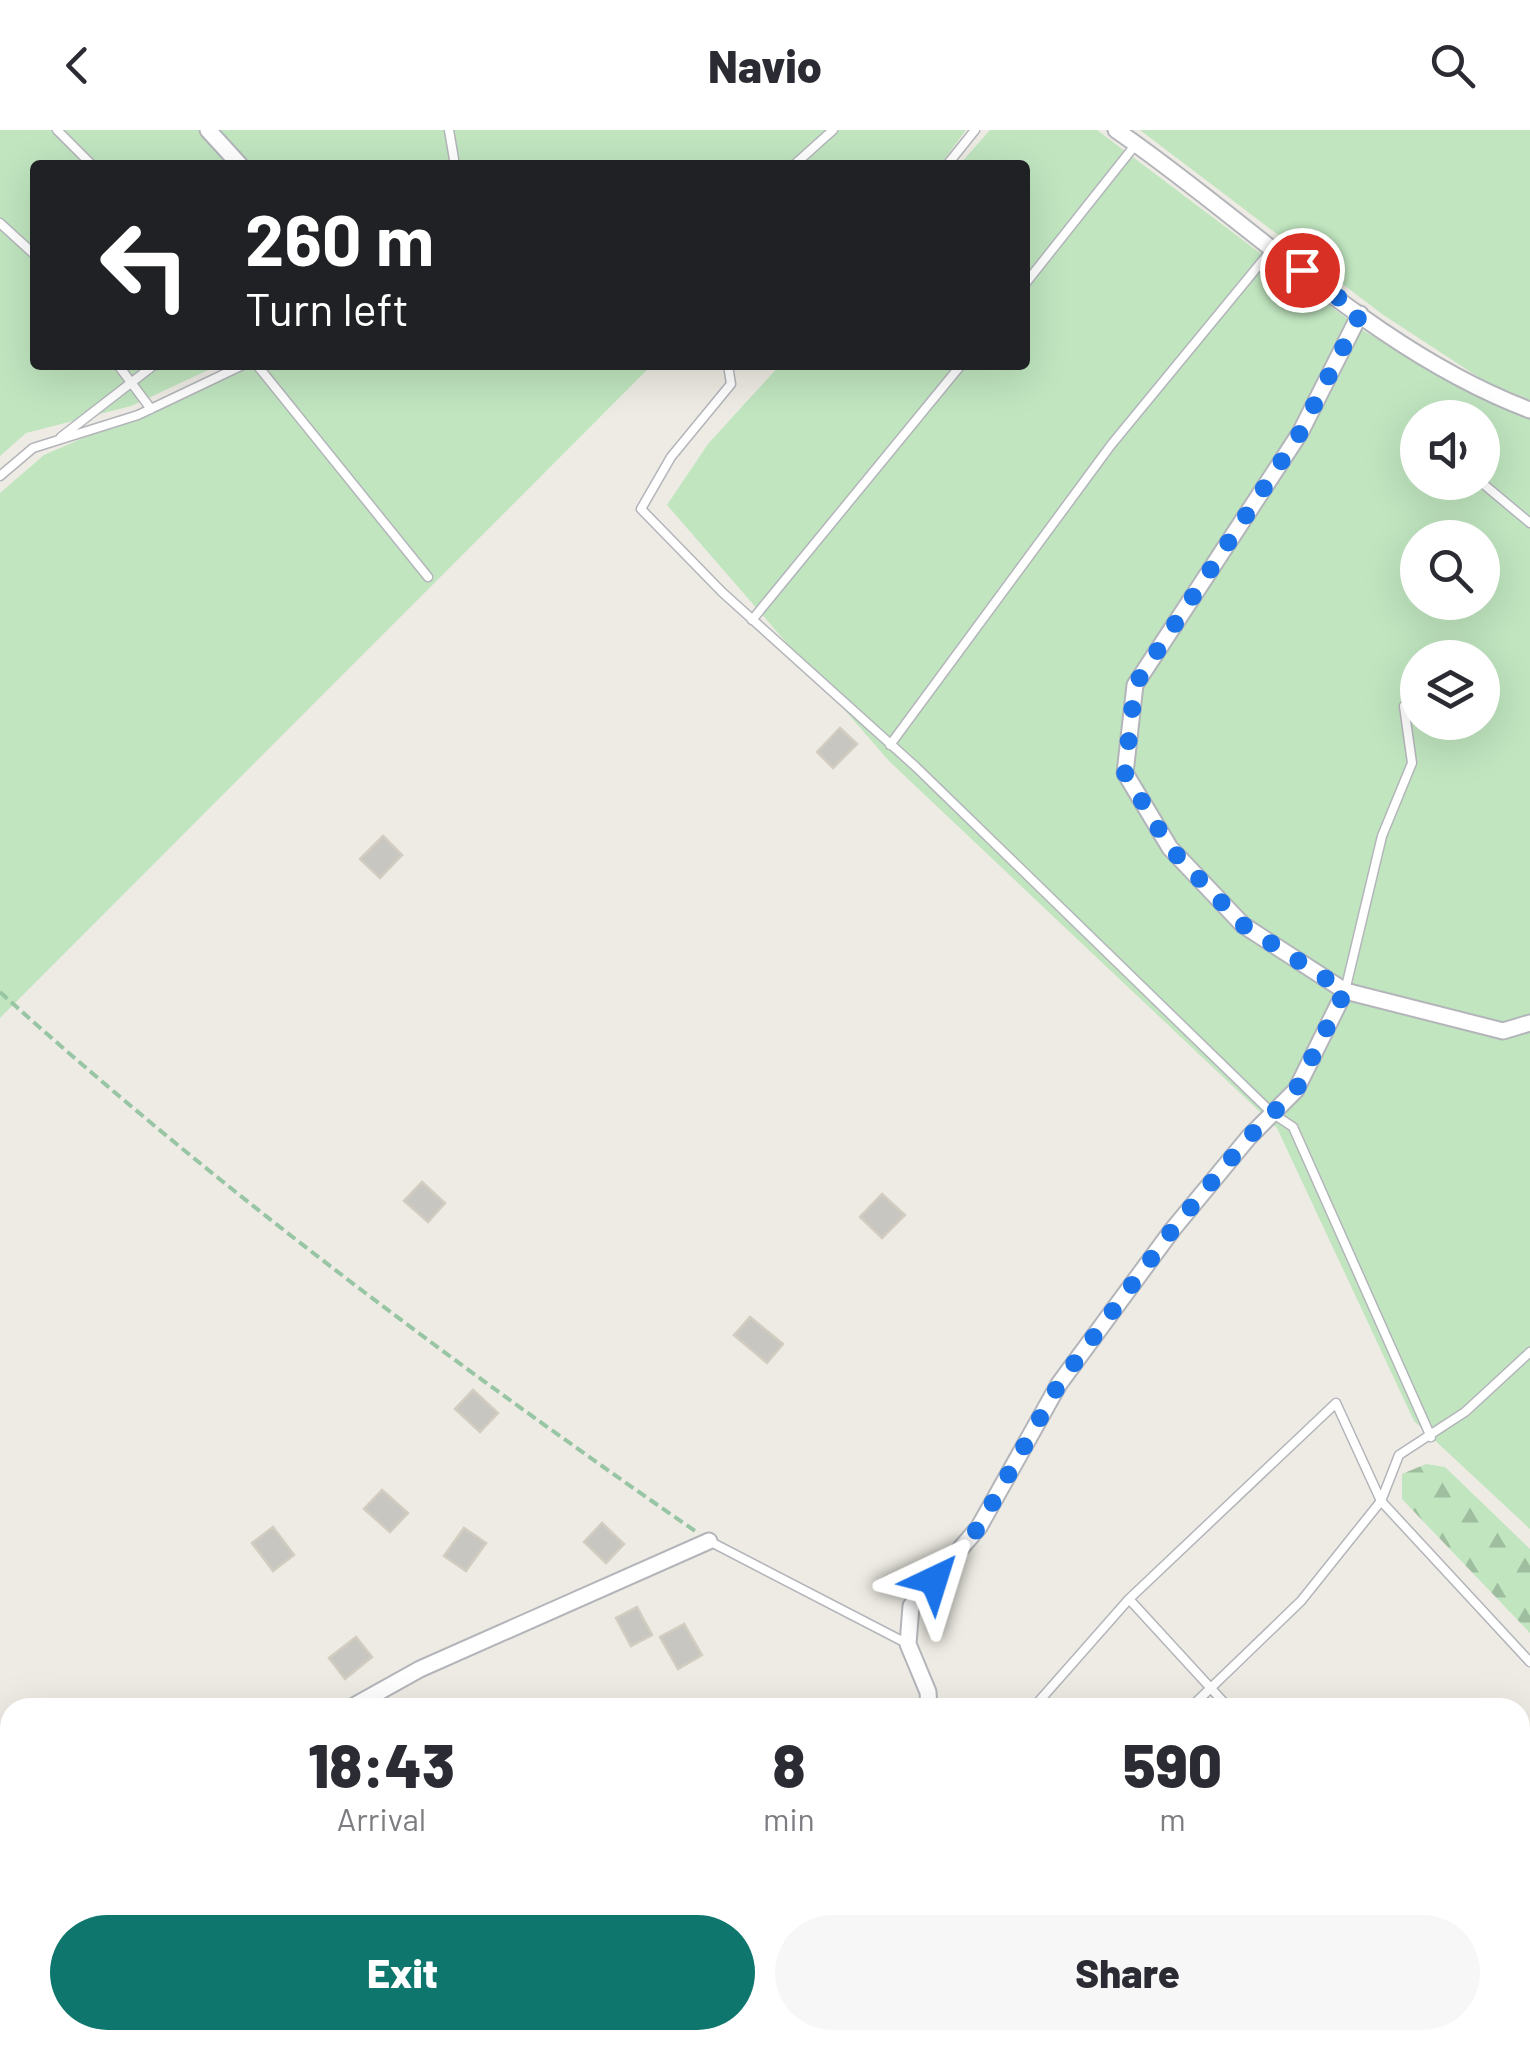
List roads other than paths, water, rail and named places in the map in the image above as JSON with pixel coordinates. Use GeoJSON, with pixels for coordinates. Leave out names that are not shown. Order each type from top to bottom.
{"type":"FeatureCollection","features":[{"type":"Feature","properties":{"kind":"street"},"geometry":{"type":"LineString","coordinates":[[208,130],[235,160]]}},
{"type":"Feature","properties":{"kind":"street"},"geometry":{"type":"LineString","coordinates":[[1116,130],[1360,314],[1491,396],[1530,410]]}},
{"type":"Feature","properties":{"kind":"street"},"geometry":{"type":"LineString","coordinates":[[1360,314],[1300,433],[1135,685],[1125,773],[1170,848],[1243,925],[1345,991],[1504,1031],[1530,1023]]}},
{"type":"Feature","properties":{"kind":"street"},"geometry":{"type":"LineString","coordinates":[[928,1698],[908,1644],[911,1606],[979,1527],[1059,1384],[1173,1229],[1296,1090],[1345,991]]}},
{"type":"Feature","properties":{"kind":"street"},"geometry":{"type":"LineString","coordinates":[[368,1698],[420,1669],[709,1541]]}},
{"type":"Feature","properties":{"kind":"lane"},"geometry":{"type":"LineString","coordinates":[[57,130],[87,160]]}},
{"type":"Feature","properties":{"kind":"lane"},"geometry":{"type":"LineString","coordinates":[[448,130],[454,160]]}},
{"type":"Feature","properties":{"kind":"lane"},"geometry":{"type":"LineString","coordinates":[[800,160],[833,130]]}},
{"type":"Feature","properties":{"kind":"lane"},"geometry":{"type":"LineString","coordinates":[[951,160],[975,130]]}},
{"type":"Feature","properties":{"kind":"lane"},"geometry":{"type":"LineString","coordinates":[[1030,278],[1136,144]]}},
{"type":"Feature","properties":{"kind":"lane"},"geometry":{"type":"LineString","coordinates":[[0,223],[30,250]]}},
{"type":"Feature","properties":{"kind":"lane"},"geometry":{"type":"LineString","coordinates":[[890,745],[1111,445],[1273,248]]}},
{"type":"Feature","properties":{"kind":"lane"},"geometry":{"type":"LineString","coordinates":[[122,370],[152,409]]}},
{"type":"Feature","properties":{"kind":"lane"},"geometry":{"type":"LineString","coordinates":[[57,440],[147,370]]}},
{"type":"Feature","properties":{"kind":"lane"},"geometry":{"type":"LineString","coordinates":[[0,476],[32,448],[152,409],[232,370]]}},
{"type":"Feature","properties":{"kind":"lane"},"geometry":{"type":"LineString","coordinates":[[261,370],[428,578]]}},
{"type":"Feature","properties":{"kind":"lane"},"geometry":{"type":"LineString","coordinates":[[729,370],[731,384],[671,457],[641,509],[752,620],[890,745],[1272,1113],[1293,1128],[1431,1437]]}},
{"type":"Feature","properties":{"kind":"lane"},"geometry":{"type":"LineString","coordinates":[[752,620],[957,370]]}},
{"type":"Feature","properties":{"kind":"lane"},"geometry":{"type":"LineString","coordinates":[[1500,498],[1530,523]]}},
{"type":"Feature","properties":{"kind":"lane"},"geometry":{"type":"LineString","coordinates":[[1345,991],[1382,836],[1412,762],[1409,740]]}},
{"type":"Feature","properties":{"kind":"lane"},"geometry":{"type":"LineString","coordinates":[[1200,1698],[1301,1601],[1381,1501],[1399,1455],[1431,1437],[1530,1352]]}},
{"type":"Feature","properties":{"kind":"lane"},"geometry":{"type":"LineString","coordinates":[[1041,1698],[1129,1599],[1336,1404],[1381,1501],[1530,1662]]}},
{"type":"Feature","properties":{"kind":"lane"},"geometry":{"type":"LineString","coordinates":[[709,1541],[908,1644]]}},
{"type":"Feature","properties":{"kind":"lane"},"geometry":{"type":"LineString","coordinates":[[1129,1599],[1220,1698]]}}]}
